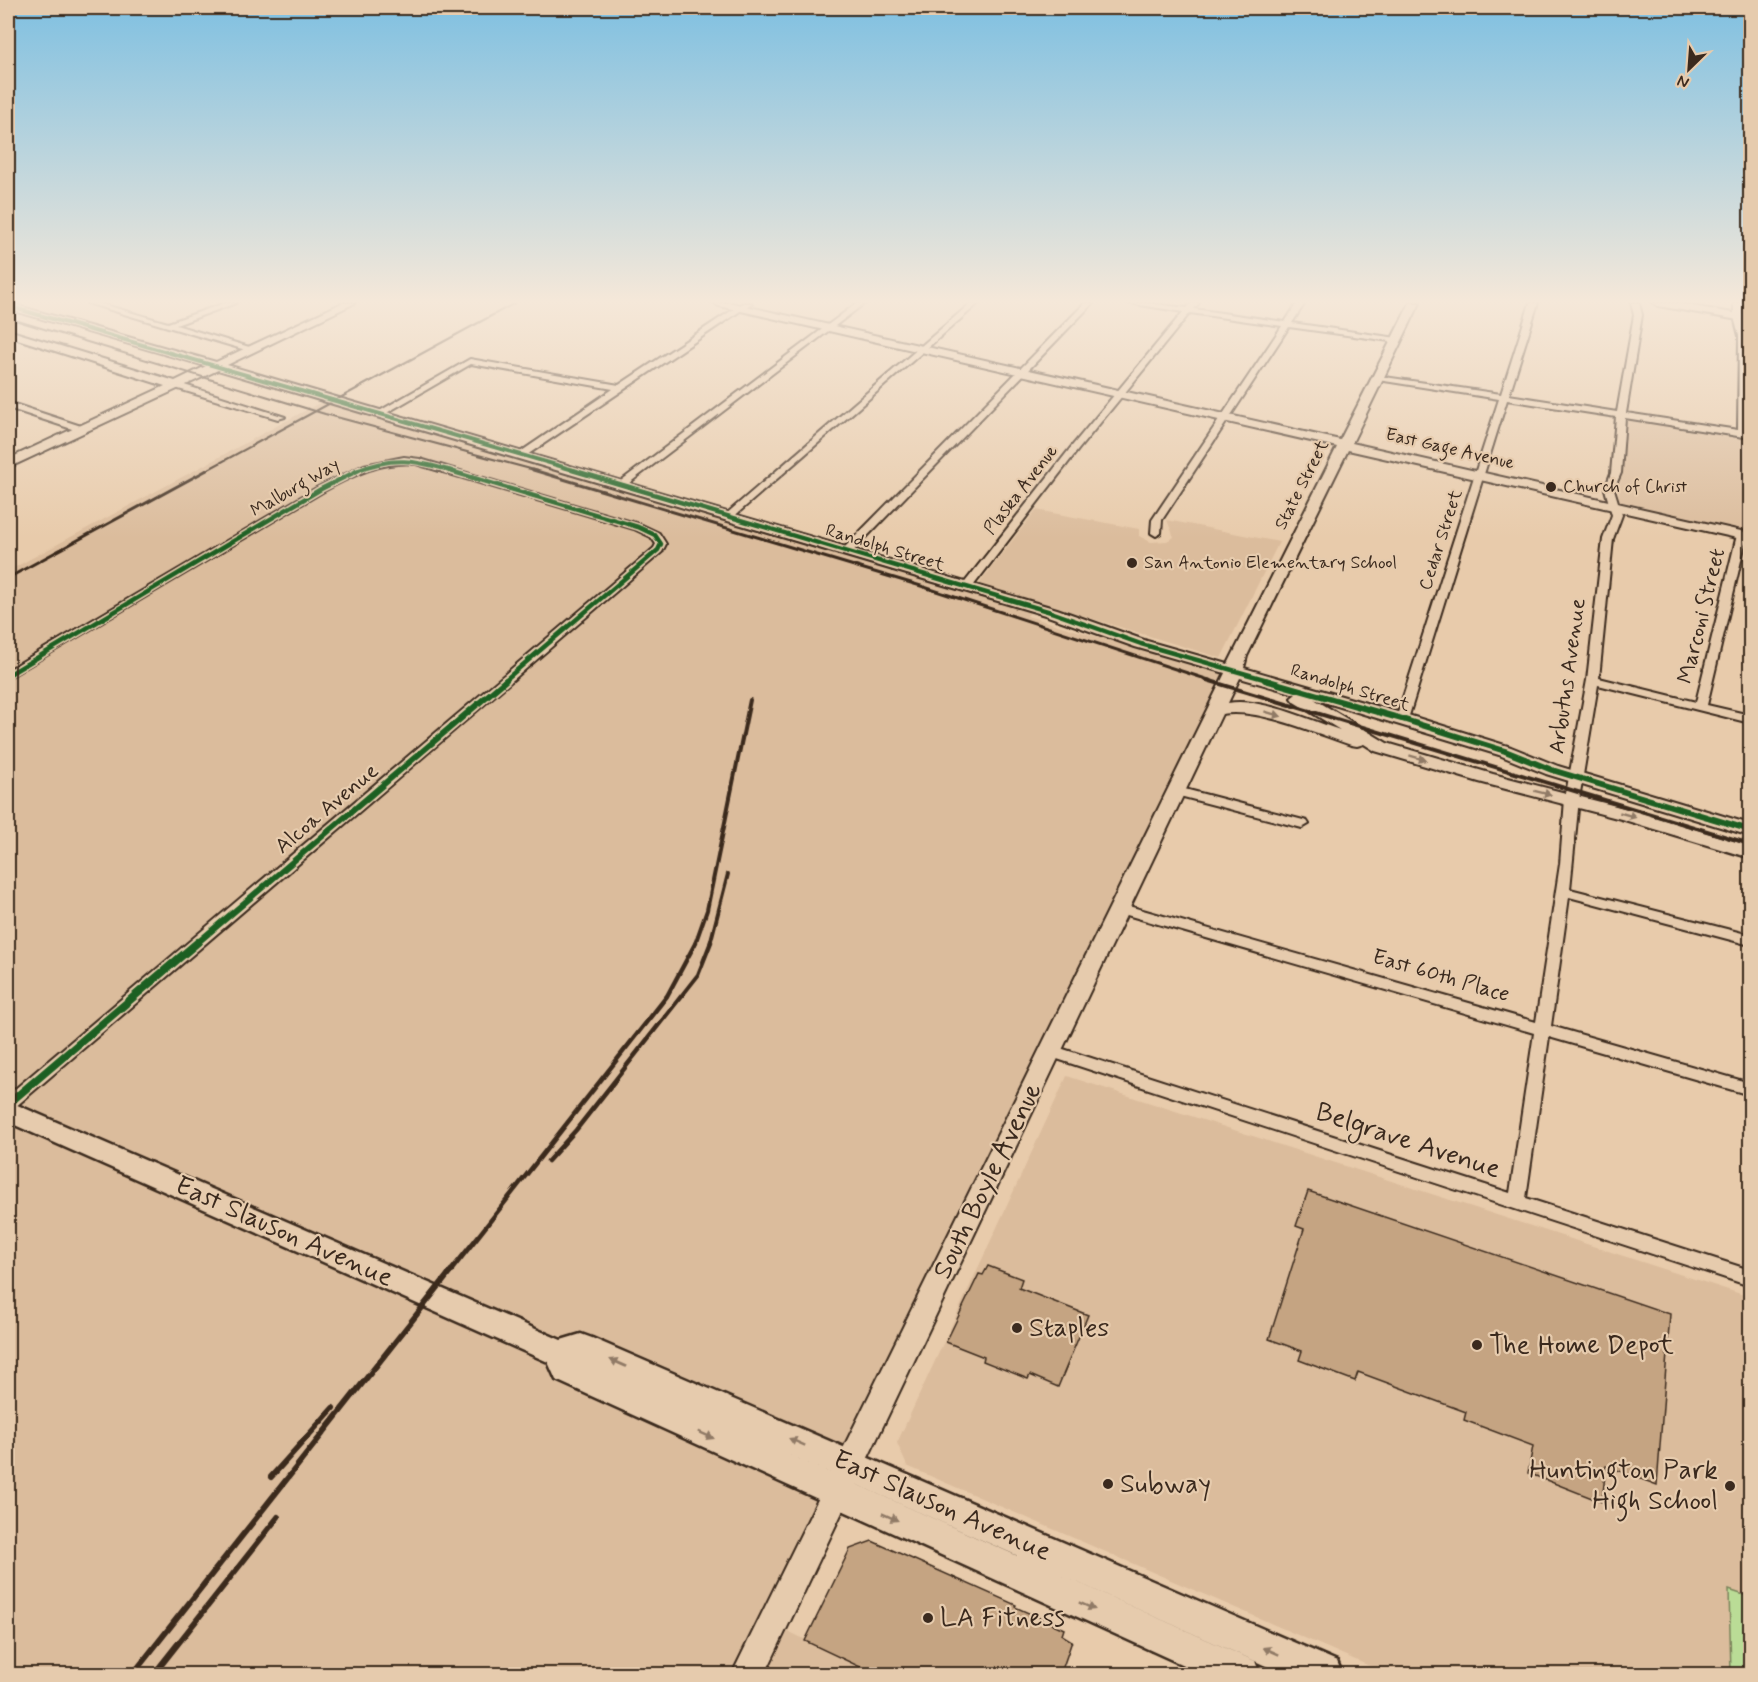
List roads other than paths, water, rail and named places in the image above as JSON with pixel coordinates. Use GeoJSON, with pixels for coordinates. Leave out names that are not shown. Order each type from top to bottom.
{"type":"FeatureCollection","features":[{"type":"Feature","properties":{"kind":"main road","name":"East Slauson Avenue"},"geometry":{"type":"LineString","coordinates":[[8,1111],[560,1353],[581,1347],[843,1480],[1242,1674]]}},
{"type":"Feature","properties":{"kind":"main road","name":"East Slauson Avenue"},"geometry":{"type":"LineString","coordinates":[[843,1480],[1324,1674]]}},
{"type":"Feature","properties":{"kind":"street"},"geometry":{"type":"LineString","coordinates":[[164,381],[280,417]]}},
{"type":"Feature","properties":{"kind":"street"},"geometry":{"type":"LineString","coordinates":[[8,464],[183,381]]}},
{"type":"Feature","properties":{"kind":"street","name":"Randolph Street"},"geometry":{"type":"LineString","coordinates":[[266,381],[1052,612],[1230,679],[1250,681],[1295,696],[1316,706],[1381,747],[1750,852]]}},
{"type":"Feature","properties":{"kind":"street"},"geometry":{"type":"LineString","coordinates":[[380,413],[436,381]]}},
{"type":"Feature","properties":{"kind":"street"},"geometry":{"type":"LineString","coordinates":[[582,381],[620,388]]}},
{"type":"Feature","properties":{"kind":"street"},"geometry":{"type":"LineString","coordinates":[[521,455],[630,381]]}},
{"type":"Feature","properties":{"kind":"street"},"geometry":{"type":"LineString","coordinates":[[621,485],[757,381]]}},
{"type":"Feature","properties":{"kind":"street"},"geometry":{"type":"LineString","coordinates":[[728,517],[884,381]]}},
{"type":"Feature","properties":{"kind":"street"},"geometry":{"type":"LineString","coordinates":[[846,551],[1013,381]]}},
{"type":"Feature","properties":{"kind":"street","name":"East Gage Avenue"},"geometry":{"type":"LineString","coordinates":[[1064,381],[1746,536]]}},
{"type":"Feature","properties":{"kind":"street","name":"Plaska Avenue"},"geometry":{"type":"LineString","coordinates":[[966,588],[1075,448],[1130,381]]}},
{"type":"Feature","properties":{"kind":"street"},"geometry":{"type":"LineString","coordinates":[[1156,533],[1157,520],[1249,381]]}},
{"type":"Feature","properties":{"kind":"street","name":"State Street"},"geometry":{"type":"LineString","coordinates":[[1230,679],[1239,656],[1376,381]]}},
{"type":"Feature","properties":{"kind":"street"},"geometry":{"type":"LineString","coordinates":[[1400,381],[1746,434],[1744,381]]}},
{"type":"Feature","properties":{"kind":"street","name":"Cedar Street"},"geometry":{"type":"LineString","coordinates":[[1402,719],[1509,381]]}},
{"type":"Feature","properties":{"kind":"street","name":"Arbutus Avenue"},"geometry":{"type":"LineString","coordinates":[[1517,1203],[1563,891],[1572,800],[1593,680],[1608,539],[1617,515],[1608,498],[1611,478],[1616,473],[1627,381]]}},
{"type":"Feature","properties":{"kind":"street"},"geometry":{"type":"LineString","coordinates":[[8,405],[81,429]]}},
{"type":"Feature","properties":{"kind":"street","name":"Malburg Way"},"geometry":{"type":"LineString","coordinates":[[8,675],[321,489],[360,468],[387,460],[417,461],[638,527],[659,537]]}},
{"type":"Feature","properties":{"kind":"street","name":"Marconi Street"},"geometry":{"type":"LineString","coordinates":[[1701,706],[1746,536]]}},
{"type":"Feature","properties":{"kind":"street","name":"Alcoa Avenue"},"geometry":{"type":"LineString","coordinates":[[8,1104],[658,550],[661,544],[659,537]]}},
{"type":"Feature","properties":{"kind":"street","name":"Randolph Street"},"geometry":{"type":"LineString","coordinates":[[1230,679],[1253,675],[1402,719],[1498,749],[1576,778],[1750,830]]}},
{"type":"Feature","properties":{"kind":"street","name":"South Boyle Avenue"},"geometry":{"type":"LineString","coordinates":[[748,1674],[1230,679]]}},
{"type":"Feature","properties":{"kind":"street"},"geometry":{"type":"LineString","coordinates":[[1593,680],[1750,718]]}},
{"type":"Feature","properties":{"kind":"street"},"geometry":{"type":"LineString","coordinates":[[1215,710],[1238,706],[1260,710],[1381,747]]}},
{"type":"Feature","properties":{"kind":"street"},"geometry":{"type":"LineString","coordinates":[[1177,791],[1302,824]]}},
{"type":"Feature","properties":{"kind":"street"},"geometry":{"type":"LineString","coordinates":[[1563,891],[1750,940]]}},
{"type":"Feature","properties":{"kind":"street","name":"East 60th Place"},"geometry":{"type":"LineString","coordinates":[[1118,908],[1750,1089]]}},
{"type":"Feature","properties":{"kind":"street","name":"Belgrave Avenue"},"geometry":{"type":"LineString","coordinates":[[1051,1051],[1750,1278]]}},
{"type":"Feature","properties":{"kind":"railway"},"geometry":{"type":"LineString","coordinates":[[218,381],[315,411]]}},
{"type":"Feature","properties":{"kind":"railway"},"geometry":{"type":"LineString","coordinates":[[315,411],[370,381]]}},
{"type":"Feature","properties":{"kind":"railway"},"geometry":{"type":"LineString","coordinates":[[205,471],[315,411]]}},
{"type":"Feature","properties":{"kind":"railway"},"geometry":{"type":"LineString","coordinates":[[315,411],[538,471]]}},
{"type":"Feature","properties":{"kind":"railway"},"geometry":{"type":"LineString","coordinates":[[8,578],[207,470]]}},
{"type":"Feature","properties":{"kind":"railway"},"geometry":{"type":"LineString","coordinates":[[533,470],[921,586],[1212,681]]}},
{"type":"Feature","properties":{"kind":"railway"},"geometry":{"type":"LineString","coordinates":[[1207,680],[1750,844]]}},
{"type":"Feature","properties":{"kind":"railway"},"geometry":{"type":"LineString","coordinates":[[695,944],[707,910],[750,700]]}},
{"type":"Feature","properties":{"kind":"railway"},"geometry":{"type":"LineString","coordinates":[[710,944],[728,874]]}},
{"type":"Feature","properties":{"kind":"railway"},"geometry":{"type":"LineString","coordinates":[[548,1161],[576,1130],[698,975],[711,942]]}},
{"type":"Feature","properties":{"kind":"railway"},"geometry":{"type":"LineString","coordinates":[[450,1272],[667,996],[695,944]]}},
{"type":"Feature","properties":{"kind":"railway"},"geometry":{"type":"LineString","coordinates":[[133,1674],[451,1271]]}},
{"type":"Feature","properties":{"kind":"railway"},"geometry":{"type":"LineString","coordinates":[[271,1477],[333,1408]]}},
{"type":"Feature","properties":{"kind":"railway"},"geometry":{"type":"LineString","coordinates":[[154,1674],[278,1517]]}},
{"type":"Feature","properties":{"kind":"place","name":"Church of Christ"},"geometry":{"type":"Point","coordinates":[1551,487]}},
{"type":"Feature","properties":{"kind":"place","name":"San Antonio Elementary School"},"geometry":{"type":"Point","coordinates":[1132,563]}},
{"type":"Feature","properties":{"kind":"place","name":"Staples"},"geometry":{"type":"Point","coordinates":[1017,1328]}},
{"type":"Feature","properties":{"kind":"place","name":"The Home Depot"},"geometry":{"type":"Point","coordinates":[1477,1345]}},
{"type":"Feature","properties":{"kind":"place","name":"Subway"},"geometry":{"type":"Point","coordinates":[1108,1484]}},
{"type":"Feature","properties":{"kind":"place","name":"Huntington Park High School"},"geometry":{"type":"Point","coordinates":[1730,1486]}},
{"type":"Feature","properties":{"kind":"place","name":"LA Fitness"},"geometry":{"type":"Point","coordinates":[928,1618]}}]}
